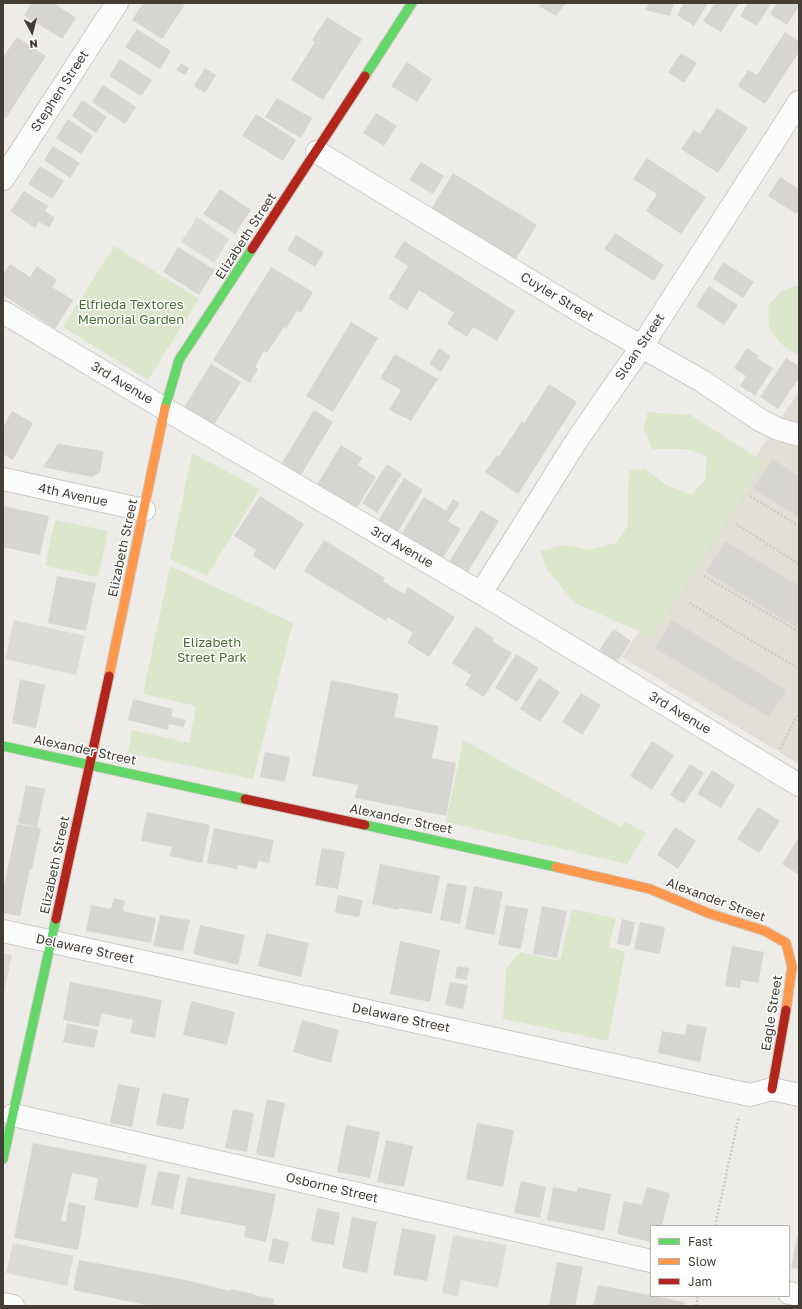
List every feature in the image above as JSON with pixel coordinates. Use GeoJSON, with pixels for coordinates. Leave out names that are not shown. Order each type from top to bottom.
{"type":"FeatureCollection","features":[{"type":"Feature","properties":{"kind":"street","name":"Stephen Street"},"geometry":{"type":"LineString","coordinates":[[3,179],[117,3]]}},
{"type":"Feature","properties":{"kind":"street","name":"Elizabeth Street"},"geometry":{"type":"LineString","coordinates":[[3,1159],[91,764],[165,409],[180,360],[317,152],[412,3]]}},
{"type":"Feature","properties":{"kind":"street","name":"Sloan Street"},"geometry":{"type":"LineString","coordinates":[[481,593],[577,440],[642,346],[799,102]]}},
{"type":"Feature","properties":{"kind":"street","name":"Cuyler Street"},"geometry":{"type":"LineString","coordinates":[[317,152],[593,319],[702,381],[760,420],[778,429],[799,435]]}},
{"type":"Feature","properties":{"kind":"street","name":"3rd Avenue"},"geometry":{"type":"LineString","coordinates":[[3,312],[165,409],[481,593],[799,785]]}},
{"type":"Feature","properties":{"kind":"street","name":"4th Avenue"},"geometry":{"type":"LineString","coordinates":[[3,479],[144,510]]}},
{"type":"Feature","properties":{"kind":"street","name":"Alexander Street"},"geometry":{"type":"LineString","coordinates":[[3,746],[541,863],[650,889],[708,913],[765,931],[786,943]]}},
{"type":"Feature","properties":{"kind":"street","name":"Delaware Street"},"geometry":{"type":"LineString","coordinates":[[3,931],[750,1095],[772,1088]]}},
{"type":"Feature","properties":{"kind":"street","name":"Eagle Street"},"geometry":{"type":"LineString","coordinates":[[772,1088],[789,995],[792,967],[786,943]]}},
{"type":"Feature","properties":{"kind":"street"},"geometry":{"type":"LineString","coordinates":[[772,1088],[799,1095]]}},
{"type":"Feature","properties":{"kind":"street","name":"Osborne Street"},"geometry":{"type":"LineString","coordinates":[[13,1115],[650,1261]]}},
{"type":"Feature","properties":{"kind":"street"},"geometry":{"type":"LineString","coordinates":[[3,1304],[13,1306]]}},
{"type":"Feature","properties":{"kind":"path"},"geometry":{"type":"LineString","coordinates":[[750,496],[799,526]]}},
{"type":"Feature","properties":{"kind":"path"},"geometry":{"type":"LineString","coordinates":[[736,524],[799,564]]}},
{"type":"Feature","properties":{"kind":"path"},"geometry":{"type":"LineString","coordinates":[[704,576],[799,632]]}},
{"type":"Feature","properties":{"kind":"path"},"geometry":{"type":"LineString","coordinates":[[688,603],[799,669]]}},
{"type":"Feature","properties":{"kind":"path"},"geometry":{"type":"LineString","coordinates":[[778,753],[799,712]]}},
{"type":"Feature","properties":{"kind":"path"},"geometry":{"type":"LineString","coordinates":[[715,1225],[736,1130]]}},
{"type":"Feature","properties":{"kind":"shaded area"},"geometry":{"type":"Polygon","coordinates":[[[197,217],[229,239],[214,263],[181,242],[197,217]]]}},
{"type":"Feature","properties":{"kind":"shaded area"},"geometry":{"type":"Polygon","coordinates":[[[799,391],[799,764],[622,657],[799,391]]]}},
{"type":"Feature","properties":{"kind":"shaded area"},"geometry":{"type":"Polygon","coordinates":[[[14,620],[85,636],[76,675],[5,659],[14,620]]]}},
{"type":"Feature","properties":{"kind":"shaded area"},"geometry":{"type":"Polygon","coordinates":[[[3,953],[12,955],[3,998],[3,953]]]}},
{"type":"Feature","properties":{"kind":"shaded area"},"geometry":{"type":"Polygon","coordinates":[[[453,1235],[507,1245],[498,1288],[461,1280],[458,1297],[442,1293],[453,1235]]]}},
{"type":"Feature","properties":{"kind":"shaded area"},"geometry":{"type":"Polygon","coordinates":[[[13,1243],[74,1256],[67,1286],[6,1273],[13,1243]]]}},
{"type":"Feature","properties":{"kind":"green space","name":"Elfrieda Textores Memorial Garden"},"geometry":{"type":"Polygon","coordinates":[[[114,246],[199,299],[148,380],[63,327],[114,246]]]}},
{"type":"Feature","properties":{"kind":"green space"},"geometry":{"type":"Polygon","coordinates":[[[799,285],[799,355],[785,347],[777,340],[771,331],[769,326],[768,306],[781,291],[799,285]]]}},
{"type":"Feature","properties":{"kind":"green space"},"geometry":{"type":"Polygon","coordinates":[[[648,412],[691,415],[764,462],[652,637],[575,603],[548,571],[540,551],[564,545],[589,550],[616,543],[628,525],[629,471],[645,468],[666,485],[691,495],[705,480],[707,456],[685,449],[652,449],[643,427],[648,412]]]}},
{"type":"Feature","properties":{"kind":"green space"},"geometry":{"type":"Polygon","coordinates":[[[192,453],[260,489],[207,576],[170,560],[192,453]]]}},
{"type":"Feature","properties":{"kind":"green space"},"geometry":{"type":"Polygon","coordinates":[[[55,520],[108,531],[98,577],[45,566],[55,520]]]}},
{"type":"Feature","properties":{"kind":"green space","name":"Elizabeth Street Park"},"geometry":{"type":"Polygon","coordinates":[[[170,566],[293,623],[253,779],[128,753],[132,730],[189,743],[196,706],[143,694],[170,566]]]}},
{"type":"Feature","properties":{"kind":"green space"},"geometry":{"type":"Polygon","coordinates":[[[463,740],[621,827],[624,821],[646,833],[627,864],[446,822],[463,740]]]}},
{"type":"Feature","properties":{"kind":"green space"},"geometry":{"type":"Polygon","coordinates":[[[572,909],[616,918],[609,947],[625,952],[608,1041],[503,1019],[506,969],[520,952],[560,961],[572,909]]]}},
{"type":"Feature","properties":{"kind":"building"},"geometry":{"type":"Polygon","coordinates":[[[31,3],[54,3],[76,18],[62,39],[24,15],[31,3]]]}},
{"type":"Feature","properties":{"kind":"building"},"geometry":{"type":"Polygon","coordinates":[[[143,3],[186,3],[162,39],[132,20],[143,3]]]}},
{"type":"Feature","properties":{"kind":"building"},"geometry":{"type":"Polygon","coordinates":[[[541,3],[566,3],[556,16],[539,6],[541,3]]]}},
{"type":"Feature","properties":{"kind":"building"},"geometry":{"type":"Polygon","coordinates":[[[649,3],[674,3],[670,16],[645,10],[649,3]]]}},
{"type":"Feature","properties":{"kind":"building"},"geometry":{"type":"Polygon","coordinates":[[[684,3],[708,3],[694,26],[677,15],[684,3]]]}},
{"type":"Feature","properties":{"kind":"building"},"geometry":{"type":"Polygon","coordinates":[[[715,3],[739,3],[721,32],[703,21],[715,3]]]}},
{"type":"Feature","properties":{"kind":"building"},"geometry":{"type":"Polygon","coordinates":[[[748,3],[771,3],[757,26],[740,16],[748,3]]]}},
{"type":"Feature","properties":{"kind":"building"},"geometry":{"type":"Polygon","coordinates":[[[777,3],[799,3],[799,6],[787,25],[770,14],[777,3]]]}},
{"type":"Feature","properties":{"kind":"building"},"geometry":{"type":"Polygon","coordinates":[[[327,17],[362,39],[323,100],[291,80],[315,42],[312,40],[327,17]]]}},
{"type":"Feature","properties":{"kind":"building"},"geometry":{"type":"Polygon","coordinates":[[[137,29],[171,51],[160,69],[125,47],[137,29]]]}},
{"type":"Feature","properties":{"kind":"building"},"geometry":{"type":"Polygon","coordinates":[[[785,32],[799,41],[799,52],[765,104],[738,86],[748,70],[757,75],[785,32]]]}},
{"type":"Feature","properties":{"kind":"building"},"geometry":{"type":"Polygon","coordinates":[[[17,37],[46,56],[6,118],[3,116],[3,57],[17,37]]]}},
{"type":"Feature","properties":{"kind":"building"},"geometry":{"type":"Polygon","coordinates":[[[681,53],[697,63],[684,83],[668,72],[681,53]]]}},
{"type":"Feature","properties":{"kind":"building"},"geometry":{"type":"Polygon","coordinates":[[[120,59],[152,80],[141,96],[109,76],[120,59]]]}},
{"type":"Feature","properties":{"kind":"building"},"geometry":{"type":"Polygon","coordinates":[[[407,62],[432,79],[417,102],[391,86],[407,62]]]}},
{"type":"Feature","properties":{"kind":"building"},"geometry":{"type":"Polygon","coordinates":[[[181,63],[189,68],[185,75],[176,70],[181,63]]]}},
{"type":"Feature","properties":{"kind":"building"},"geometry":{"type":"Polygon","coordinates":[[[205,68],[216,75],[205,93],[194,86],[205,68]]]}},
{"type":"Feature","properties":{"kind":"building"},"geometry":{"type":"Polygon","coordinates":[[[103,85],[136,107],[125,124],[92,102],[103,85]]]}},
{"type":"Feature","properties":{"kind":"building"},"geometry":{"type":"Polygon","coordinates":[[[277,98],[312,118],[301,138],[265,117],[277,98]]]}},
{"type":"Feature","properties":{"kind":"building"},"geometry":{"type":"Polygon","coordinates":[[[82,100],[107,117],[96,133],[72,116],[82,100]]]}},
{"type":"Feature","properties":{"kind":"building"},"geometry":{"type":"Polygon","coordinates":[[[717,108],[748,128],[718,173],[681,149],[694,130],[700,134],[717,108]]]}},
{"type":"Feature","properties":{"kind":"building"},"geometry":{"type":"Polygon","coordinates":[[[376,113],[397,126],[384,146],[363,133],[376,113]]]}},
{"type":"Feature","properties":{"kind":"building"},"geometry":{"type":"Polygon","coordinates":[[[256,114],[296,140],[283,161],[242,136],[256,114]]]}},
{"type":"Feature","properties":{"kind":"building"},"geometry":{"type":"Polygon","coordinates":[[[68,119],[93,136],[81,154],[56,138],[68,119]]]}},
{"type":"Feature","properties":{"kind":"building"},"geometry":{"type":"Polygon","coordinates":[[[53,146],[80,163],[70,178],[44,160],[53,146]]]}},
{"type":"Feature","properties":{"kind":"building"},"geometry":{"type":"Polygon","coordinates":[[[647,158],[706,197],[681,234],[646,211],[657,194],[633,179],[647,158]]]}},
{"type":"Feature","properties":{"kind":"building"},"geometry":{"type":"Polygon","coordinates":[[[421,162],[444,176],[433,194],[409,180],[421,162]]]}},
{"type":"Feature","properties":{"kind":"building"},"geometry":{"type":"Polygon","coordinates":[[[40,166],[64,181],[52,199],[28,184],[40,166]]]}},
{"type":"Feature","properties":{"kind":"building"},"geometry":{"type":"Polygon","coordinates":[[[453,173],[537,225],[514,262],[430,211],[453,173]]]}},
{"type":"Feature","properties":{"kind":"building"},"geometry":{"type":"Polygon","coordinates":[[[780,177],[799,189],[799,210],[796,214],[768,196],[780,177]]]}},
{"type":"Feature","properties":{"kind":"building"},"geometry":{"type":"Polygon","coordinates":[[[220,189],[251,210],[235,234],[203,214],[220,189]]]}},
{"type":"Feature","properties":{"kind":"building"},"geometry":{"type":"Polygon","coordinates":[[[24,191],[48,206],[45,211],[55,218],[49,228],[39,222],[35,228],[10,211],[24,191]]]}},
{"type":"Feature","properties":{"kind":"building"},"geometry":{"type":"Polygon","coordinates":[[[615,233],[664,265],[654,281],[604,249],[615,233]]]}},
{"type":"Feature","properties":{"kind":"building"},"geometry":{"type":"Polygon","coordinates":[[[296,235],[324,252],[315,267],[287,250],[296,235]]]}},
{"type":"Feature","properties":{"kind":"building"},"geometry":{"type":"Polygon","coordinates":[[[404,241],[515,311],[497,341],[473,327],[467,337],[447,324],[454,313],[419,290],[407,310],[388,298],[408,266],[394,257],[404,241]]]}},
{"type":"Feature","properties":{"kind":"building"},"geometry":{"type":"Polygon","coordinates":[[[178,247],[215,270],[199,295],[163,272],[178,247]]]}},
{"type":"Feature","properties":{"kind":"building"},"geometry":{"type":"Polygon","coordinates":[[[723,262],[754,282],[743,298],[713,279],[723,262]]]}},
{"type":"Feature","properties":{"kind":"building"},"geometry":{"type":"Polygon","coordinates":[[[10,264],[30,277],[37,266],[57,280],[52,287],[73,300],[55,329],[3,295],[3,274],[10,264]]]}},
{"type":"Feature","properties":{"kind":"building"},"geometry":{"type":"Polygon","coordinates":[[[271,267],[313,292],[301,313],[297,311],[286,329],[284,327],[267,353],[264,351],[255,367],[258,369],[250,383],[213,360],[271,267]]]}},
{"type":"Feature","properties":{"kind":"building"},"geometry":{"type":"Polygon","coordinates":[[[709,286],[738,305],[724,325],[696,306],[709,286]]]}},
{"type":"Feature","properties":{"kind":"building"},"geometry":{"type":"Polygon","coordinates":[[[351,322],[378,338],[333,412],[306,396],[351,322]]]}},
{"type":"Feature","properties":{"kind":"building"},"geometry":{"type":"Polygon","coordinates":[[[439,348],[451,356],[441,372],[429,364],[439,348]]]}},
{"type":"Feature","properties":{"kind":"building"},"geometry":{"type":"Polygon","coordinates":[[[747,348],[759,356],[757,358],[773,368],[755,396],[740,386],[746,376],[734,368],[747,348]]]}},
{"type":"Feature","properties":{"kind":"building"},"geometry":{"type":"Polygon","coordinates":[[[395,354],[438,379],[411,421],[389,410],[401,390],[380,378],[395,354]]]}},
{"type":"Feature","properties":{"kind":"building"},"geometry":{"type":"Polygon","coordinates":[[[786,358],[799,366],[799,378],[778,409],[760,397],[786,358]]]}},
{"type":"Feature","properties":{"kind":"building"},"geometry":{"type":"Polygon","coordinates":[[[211,364],[241,382],[214,425],[184,407],[211,364]]]}},
{"type":"Feature","properties":{"kind":"building"},"geometry":{"type":"Polygon","coordinates":[[[549,384],[577,402],[518,494],[485,472],[497,455],[499,456],[522,421],[524,423],[549,384]]]}},
{"type":"Feature","properties":{"kind":"building"},"geometry":{"type":"Polygon","coordinates":[[[314,410],[333,422],[301,475],[282,463],[314,410]]]}},
{"type":"Feature","properties":{"kind":"building"},"geometry":{"type":"Polygon","coordinates":[[[12,411],[33,423],[13,460],[3,454],[3,427],[12,411]]]}},
{"type":"Feature","properties":{"kind":"building"},"geometry":{"type":"Polygon","coordinates":[[[58,444],[104,451],[100,472],[92,477],[43,467],[58,444]]]}},
{"type":"Feature","properties":{"kind":"building"},"geometry":{"type":"Polygon","coordinates":[[[341,445],[362,458],[358,465],[376,477],[356,509],[317,485],[341,445]]]}},
{"type":"Feature","properties":{"kind":"building"},"geometry":{"type":"Polygon","coordinates":[[[772,459],[799,476],[799,517],[753,489],[772,459]]]}},
{"type":"Feature","properties":{"kind":"building"},"geometry":{"type":"Polygon","coordinates":[[[387,464],[402,474],[377,513],[362,503],[387,464]]]}},
{"type":"Feature","properties":{"kind":"building"},"geometry":{"type":"Polygon","coordinates":[[[404,478],[423,490],[397,533],[378,521],[404,478]]]}},
{"type":"Feature","properties":{"kind":"building"},"geometry":{"type":"Polygon","coordinates":[[[260,496],[304,524],[275,570],[253,556],[256,550],[234,536],[260,496]]]}},
{"type":"Feature","properties":{"kind":"building"},"geometry":{"type":"Polygon","coordinates":[[[424,497],[446,511],[453,499],[460,503],[448,521],[461,529],[441,561],[400,536],[424,497]]]}},
{"type":"Feature","properties":{"kind":"building"},"geometry":{"type":"Polygon","coordinates":[[[3,506],[49,516],[40,555],[3,547],[3,506]]]}},
{"type":"Feature","properties":{"kind":"building"},"geometry":{"type":"Polygon","coordinates":[[[481,510],[499,521],[467,573],[449,562],[481,510]]]}},
{"type":"Feature","properties":{"kind":"building"},"geometry":{"type":"Polygon","coordinates":[[[324,540],[385,578],[383,581],[404,594],[408,587],[455,617],[429,657],[407,643],[413,633],[388,617],[386,621],[304,571],[324,540]]]}},
{"type":"Feature","properties":{"kind":"building"},"geometry":{"type":"Polygon","coordinates":[[[725,541],[799,586],[799,629],[706,572],[725,541]]]}},
{"type":"Feature","properties":{"kind":"building"},"geometry":{"type":"Polygon","coordinates":[[[57,576],[96,583],[86,631],[48,623],[57,576]]]}},
{"type":"Feature","properties":{"kind":"building"},"geometry":{"type":"Polygon","coordinates":[[[672,620],[786,690],[769,717],[655,648],[672,620]]]}},
{"type":"Feature","properties":{"kind":"building"},"geometry":{"type":"Polygon","coordinates":[[[476,626],[494,638],[492,641],[512,653],[484,697],[465,685],[471,675],[452,663],[476,626]]]}},
{"type":"Feature","properties":{"kind":"building"},"geometry":{"type":"Polygon","coordinates":[[[614,629],[631,641],[617,662],[599,650],[614,629]]]}},
{"type":"Feature","properties":{"kind":"building"},"geometry":{"type":"Polygon","coordinates":[[[516,654],[539,668],[517,702],[495,688],[516,654]]]}},
{"type":"Feature","properties":{"kind":"building"},"geometry":{"type":"Polygon","coordinates":[[[539,678],[560,692],[540,722],[520,709],[539,678]]]}},
{"type":"Feature","properties":{"kind":"building"},"geometry":{"type":"Polygon","coordinates":[[[20,679],[45,685],[36,728],[12,723],[20,679]]]}},
{"type":"Feature","properties":{"kind":"building"},"geometry":{"type":"Polygon","coordinates":[[[331,680],[399,694],[394,717],[439,726],[432,758],[456,763],[446,816],[355,798],[358,785],[312,776],[331,680]]]}},
{"type":"Feature","properties":{"kind":"building"},"geometry":{"type":"Polygon","coordinates":[[[581,693],[601,705],[582,735],[562,722],[581,693]]]}},
{"type":"Feature","properties":{"kind":"building"},"geometry":{"type":"Polygon","coordinates":[[[133,699],[173,709],[171,716],[186,720],[184,727],[169,724],[168,730],[128,720],[133,699]]]}},
{"type":"Feature","properties":{"kind":"building"},"geometry":{"type":"Polygon","coordinates":[[[652,741],[674,755],[652,790],[630,776],[652,741]]]}},
{"type":"Feature","properties":{"kind":"building"},"geometry":{"type":"Polygon","coordinates":[[[265,752],[290,757],[285,782],[260,777],[265,752]]]}},
{"type":"Feature","properties":{"kind":"building"},"geometry":{"type":"Polygon","coordinates":[[[690,764],[704,773],[684,804],[670,795],[690,764]]]}},
{"type":"Feature","properties":{"kind":"building"},"geometry":{"type":"Polygon","coordinates":[[[712,770],[735,785],[721,808],[697,794],[712,770]]]}},
{"type":"Feature","properties":{"kind":"building"},"geometry":{"type":"Polygon","coordinates":[[[26,785],[45,789],[37,827],[18,823],[26,785]]]}},
{"type":"Feature","properties":{"kind":"building"},"geometry":{"type":"Polygon","coordinates":[[[758,807],[780,821],[759,853],[737,839],[758,807]]]}},
{"type":"Feature","properties":{"kind":"building"},"geometry":{"type":"Polygon","coordinates":[[[147,812],[210,825],[202,863],[169,856],[172,847],[141,841],[147,812]]]}},
{"type":"Feature","properties":{"kind":"building"},"geometry":{"type":"Polygon","coordinates":[[[17,824],[41,828],[20,916],[3,913],[3,891],[17,824]]]}},
{"type":"Feature","properties":{"kind":"building"},"geometry":{"type":"Polygon","coordinates":[[[675,827],[696,841],[678,869],[657,855],[675,827]]]}},
{"type":"Feature","properties":{"kind":"building"},"geometry":{"type":"Polygon","coordinates":[[[214,828],[274,840],[269,863],[258,861],[257,869],[238,865],[239,858],[237,869],[207,863],[214,828]]]}},
{"type":"Feature","properties":{"kind":"building"},"geometry":{"type":"Polygon","coordinates":[[[799,837],[799,875],[782,864],[799,837]]]}},
{"type":"Feature","properties":{"kind":"building"},"geometry":{"type":"Polygon","coordinates":[[[322,848],[345,852],[338,889],[315,885],[322,848]]]}},
{"type":"Feature","properties":{"kind":"building"},"geometry":{"type":"Polygon","coordinates":[[[380,864],[440,876],[432,914],[399,908],[398,910],[372,904],[380,864]]]}},
{"type":"Feature","properties":{"kind":"building"},"geometry":{"type":"Polygon","coordinates":[[[447,883],[467,886],[460,924],[440,920],[447,883]]]}},
{"type":"Feature","properties":{"kind":"building"},"geometry":{"type":"Polygon","coordinates":[[[474,886],[503,892],[494,935],[465,929],[474,886]]]}},
{"type":"Feature","properties":{"kind":"building"},"geometry":{"type":"Polygon","coordinates":[[[338,895],[363,900],[359,917],[335,913],[338,895]]]}},
{"type":"Feature","properties":{"kind":"building"},"geometry":{"type":"Polygon","coordinates":[[[114,898],[125,901],[123,911],[156,918],[151,943],[86,931],[91,905],[111,909],[114,898]]]}},
{"type":"Feature","properties":{"kind":"building"},"geometry":{"type":"Polygon","coordinates":[[[506,905],[528,909],[521,949],[498,945],[506,905]]]}},
{"type":"Feature","properties":{"kind":"building"},"geometry":{"type":"Polygon","coordinates":[[[542,906],[567,911],[557,958],[533,954],[542,906]]]}},
{"type":"Feature","properties":{"kind":"building"},"geometry":{"type":"Polygon","coordinates":[[[160,915],[190,920],[183,951],[153,946],[160,915]]]}},
{"type":"Feature","properties":{"kind":"building"},"geometry":{"type":"Polygon","coordinates":[[[622,919],[635,922],[630,946],[617,944],[622,919]]]}},
{"type":"Feature","properties":{"kind":"building"},"geometry":{"type":"Polygon","coordinates":[[[640,922],[665,927],[660,954],[634,949],[640,922]]]}},
{"type":"Feature","properties":{"kind":"building"},"geometry":{"type":"Polygon","coordinates":[[[200,925],[245,935],[238,965],[193,954],[200,925]]]}},
{"type":"Feature","properties":{"kind":"building"},"geometry":{"type":"Polygon","coordinates":[[[266,933],[309,943],[301,977],[258,966],[266,933]]]}},
{"type":"Feature","properties":{"kind":"building"},"geometry":{"type":"Polygon","coordinates":[[[400,941],[440,950],[430,1002],[390,994],[400,941]]]}},
{"type":"Feature","properties":{"kind":"building"},"geometry":{"type":"Polygon","coordinates":[[[732,946],[764,952],[758,983],[741,980],[740,988],[725,986],[732,946]]]}},
{"type":"Feature","properties":{"kind":"building"},"geometry":{"type":"Polygon","coordinates":[[[457,966],[469,968],[467,980],[455,978],[457,966]]]}},
{"type":"Feature","properties":{"kind":"building"},"geometry":{"type":"Polygon","coordinates":[[[70,982],[162,1000],[155,1038],[130,1033],[133,1020],[101,1013],[99,1027],[63,1020],[70,982]]]}},
{"type":"Feature","properties":{"kind":"building"},"geometry":{"type":"Polygon","coordinates":[[[450,982],[468,985],[463,1009],[445,1005],[450,982]]]}},
{"type":"Feature","properties":{"kind":"building"},"geometry":{"type":"Polygon","coordinates":[[[191,1001],[235,1012],[227,1045],[183,1035],[191,1001]]]}},
{"type":"Feature","properties":{"kind":"building"},"geometry":{"type":"Polygon","coordinates":[[[302,1020],[339,1030],[331,1063],[293,1052],[302,1020]]]}},
{"type":"Feature","properties":{"kind":"building"},"geometry":{"type":"Polygon","coordinates":[[[67,1023],[98,1030],[94,1048],[63,1042],[67,1023]]]}},
{"type":"Feature","properties":{"kind":"building"},"geometry":{"type":"Polygon","coordinates":[[[687,1024],[707,1027],[700,1062],[658,1053],[662,1031],[685,1035],[687,1024]]]}},
{"type":"Feature","properties":{"kind":"building"},"geometry":{"type":"Polygon","coordinates":[[[118,1084],[140,1088],[132,1127],[110,1123],[118,1084]]]}},
{"type":"Feature","properties":{"kind":"building"},"geometry":{"type":"Polygon","coordinates":[[[162,1093],[189,1098],[183,1130],[156,1125],[162,1093]]]}},
{"type":"Feature","properties":{"kind":"building"},"geometry":{"type":"Polygon","coordinates":[[[267,1099],[285,1103],[274,1158],[256,1154],[267,1099]]]}},
{"type":"Feature","properties":{"kind":"building"},"geometry":{"type":"Polygon","coordinates":[[[233,1109],[254,1113],[247,1152],[225,1148],[233,1109]]]}},
{"type":"Feature","properties":{"kind":"building"},"geometry":{"type":"Polygon","coordinates":[[[477,1123],[514,1130],[503,1187],[466,1179],[477,1123]]]}},
{"type":"Feature","properties":{"kind":"building"},"geometry":{"type":"Polygon","coordinates":[[[346,1125],[380,1132],[370,1178],[337,1172],[346,1125]]]}},
{"type":"Feature","properties":{"kind":"building"},"geometry":{"type":"Polygon","coordinates":[[[386,1140],[413,1146],[404,1187],[377,1182],[386,1140]]]}},
{"type":"Feature","properties":{"kind":"building"},"geometry":{"type":"Polygon","coordinates":[[[33,1143],[147,1165],[138,1208],[94,1200],[98,1178],[72,1173],[61,1221],[66,1222],[69,1202],[86,1206],[78,1250],[14,1238],[33,1143]]]}},
{"type":"Feature","properties":{"kind":"building"},"geometry":{"type":"Polygon","coordinates":[[[158,1171],[180,1175],[173,1209],[151,1205],[158,1171]]]}},
{"type":"Feature","properties":{"kind":"building"},"geometry":{"type":"Polygon","coordinates":[[[187,1177],[276,1194],[266,1242],[244,1237],[246,1226],[180,1214],[187,1177]]]}},
{"type":"Feature","properties":{"kind":"building"},"geometry":{"type":"Polygon","coordinates":[[[521,1181],[546,1187],[540,1218],[514,1213],[521,1181]]]}},
{"type":"Feature","properties":{"kind":"building"},"geometry":{"type":"Polygon","coordinates":[[[553,1187],[577,1192],[578,1187],[611,1194],[604,1231],[547,1220],[553,1187]]]}},
{"type":"Feature","properties":{"kind":"building"},"geometry":{"type":"Polygon","coordinates":[[[647,1187],[670,1193],[662,1225],[650,1225],[650,1242],[617,1234],[624,1201],[642,1205],[647,1187]]]}},
{"type":"Feature","properties":{"kind":"building"},"geometry":{"type":"Polygon","coordinates":[[[317,1208],[340,1213],[334,1245],[311,1241],[317,1208]]]}},
{"type":"Feature","properties":{"kind":"building"},"geometry":{"type":"Polygon","coordinates":[[[352,1217],[377,1222],[367,1273],[342,1268],[352,1217]]]}},
{"type":"Feature","properties":{"kind":"building"},"geometry":{"type":"Polygon","coordinates":[[[402,1228],[436,1235],[427,1281],[393,1275],[402,1228]]]}},
{"type":"Feature","properties":{"kind":"building"},"geometry":{"type":"Polygon","coordinates":[[[797,1237],[799,1237],[799,1269],[791,1268],[797,1237]]]}},
{"type":"Feature","properties":{"kind":"building"},"geometry":{"type":"Polygon","coordinates":[[[273,1238],[289,1242],[284,1264],[268,1261],[273,1238]]]}},
{"type":"Feature","properties":{"kind":"building"},"geometry":{"type":"Polygon","coordinates":[[[79,1260],[186,1280],[230,1291],[230,1289],[254,1294],[274,1299],[273,1304],[282,1306],[151,1306],[73,1290],[79,1260]]]}},
{"type":"Feature","properties":{"kind":"building"},"geometry":{"type":"Polygon","coordinates":[[[557,1262],[583,1267],[575,1306],[549,1306],[557,1262]]]}},
{"type":"Feature","properties":{"kind":"building"},"geometry":{"type":"Polygon","coordinates":[[[598,1285],[650,1295],[650,1297],[659,1297],[685,1302],[684,1306],[593,1306],[598,1285]]]}},
{"type":"Feature","properties":{"kind":"traffic: fast"},"geometry":{"type":"LineString","coordinates":[[365,76],[412,3]]}},
{"type":"Feature","properties":{"kind":"traffic: fast"},"geometry":{"type":"LineString","coordinates":[[165,408],[179,360],[252,249]]}},
{"type":"Feature","properties":{"kind":"traffic: fast"},"geometry":{"type":"LineString","coordinates":[[3,746],[245,799]]}},
{"type":"Feature","properties":{"kind":"traffic: fast"},"geometry":{"type":"LineString","coordinates":[[365,825],[556,867]]}},
{"type":"Feature","properties":{"kind":"traffic: fast"},"geometry":{"type":"LineString","coordinates":[[3,1159],[56,919]]}},
{"type":"Feature","properties":{"kind":"traffic: slow"},"geometry":{"type":"LineString","coordinates":[[109,676],[165,408]]}},
{"type":"Feature","properties":{"kind":"traffic: slow"},"geometry":{"type":"LineString","coordinates":[[556,867],[650,889],[708,913],[765,931],[786,943],[792,967],[786,1010]]}},
{"type":"Feature","properties":{"kind":"traffic: jam"},"geometry":{"type":"LineString","coordinates":[[252,249],[365,76]]}},
{"type":"Feature","properties":{"kind":"traffic: jam"},"geometry":{"type":"LineString","coordinates":[[56,919],[109,676]]}},
{"type":"Feature","properties":{"kind":"traffic: jam"},"geometry":{"type":"LineString","coordinates":[[245,799],[365,825]]}},
{"type":"Feature","properties":{"kind":"traffic: jam"},"geometry":{"type":"LineString","coordinates":[[772,1089],[786,1010]]}}]}
